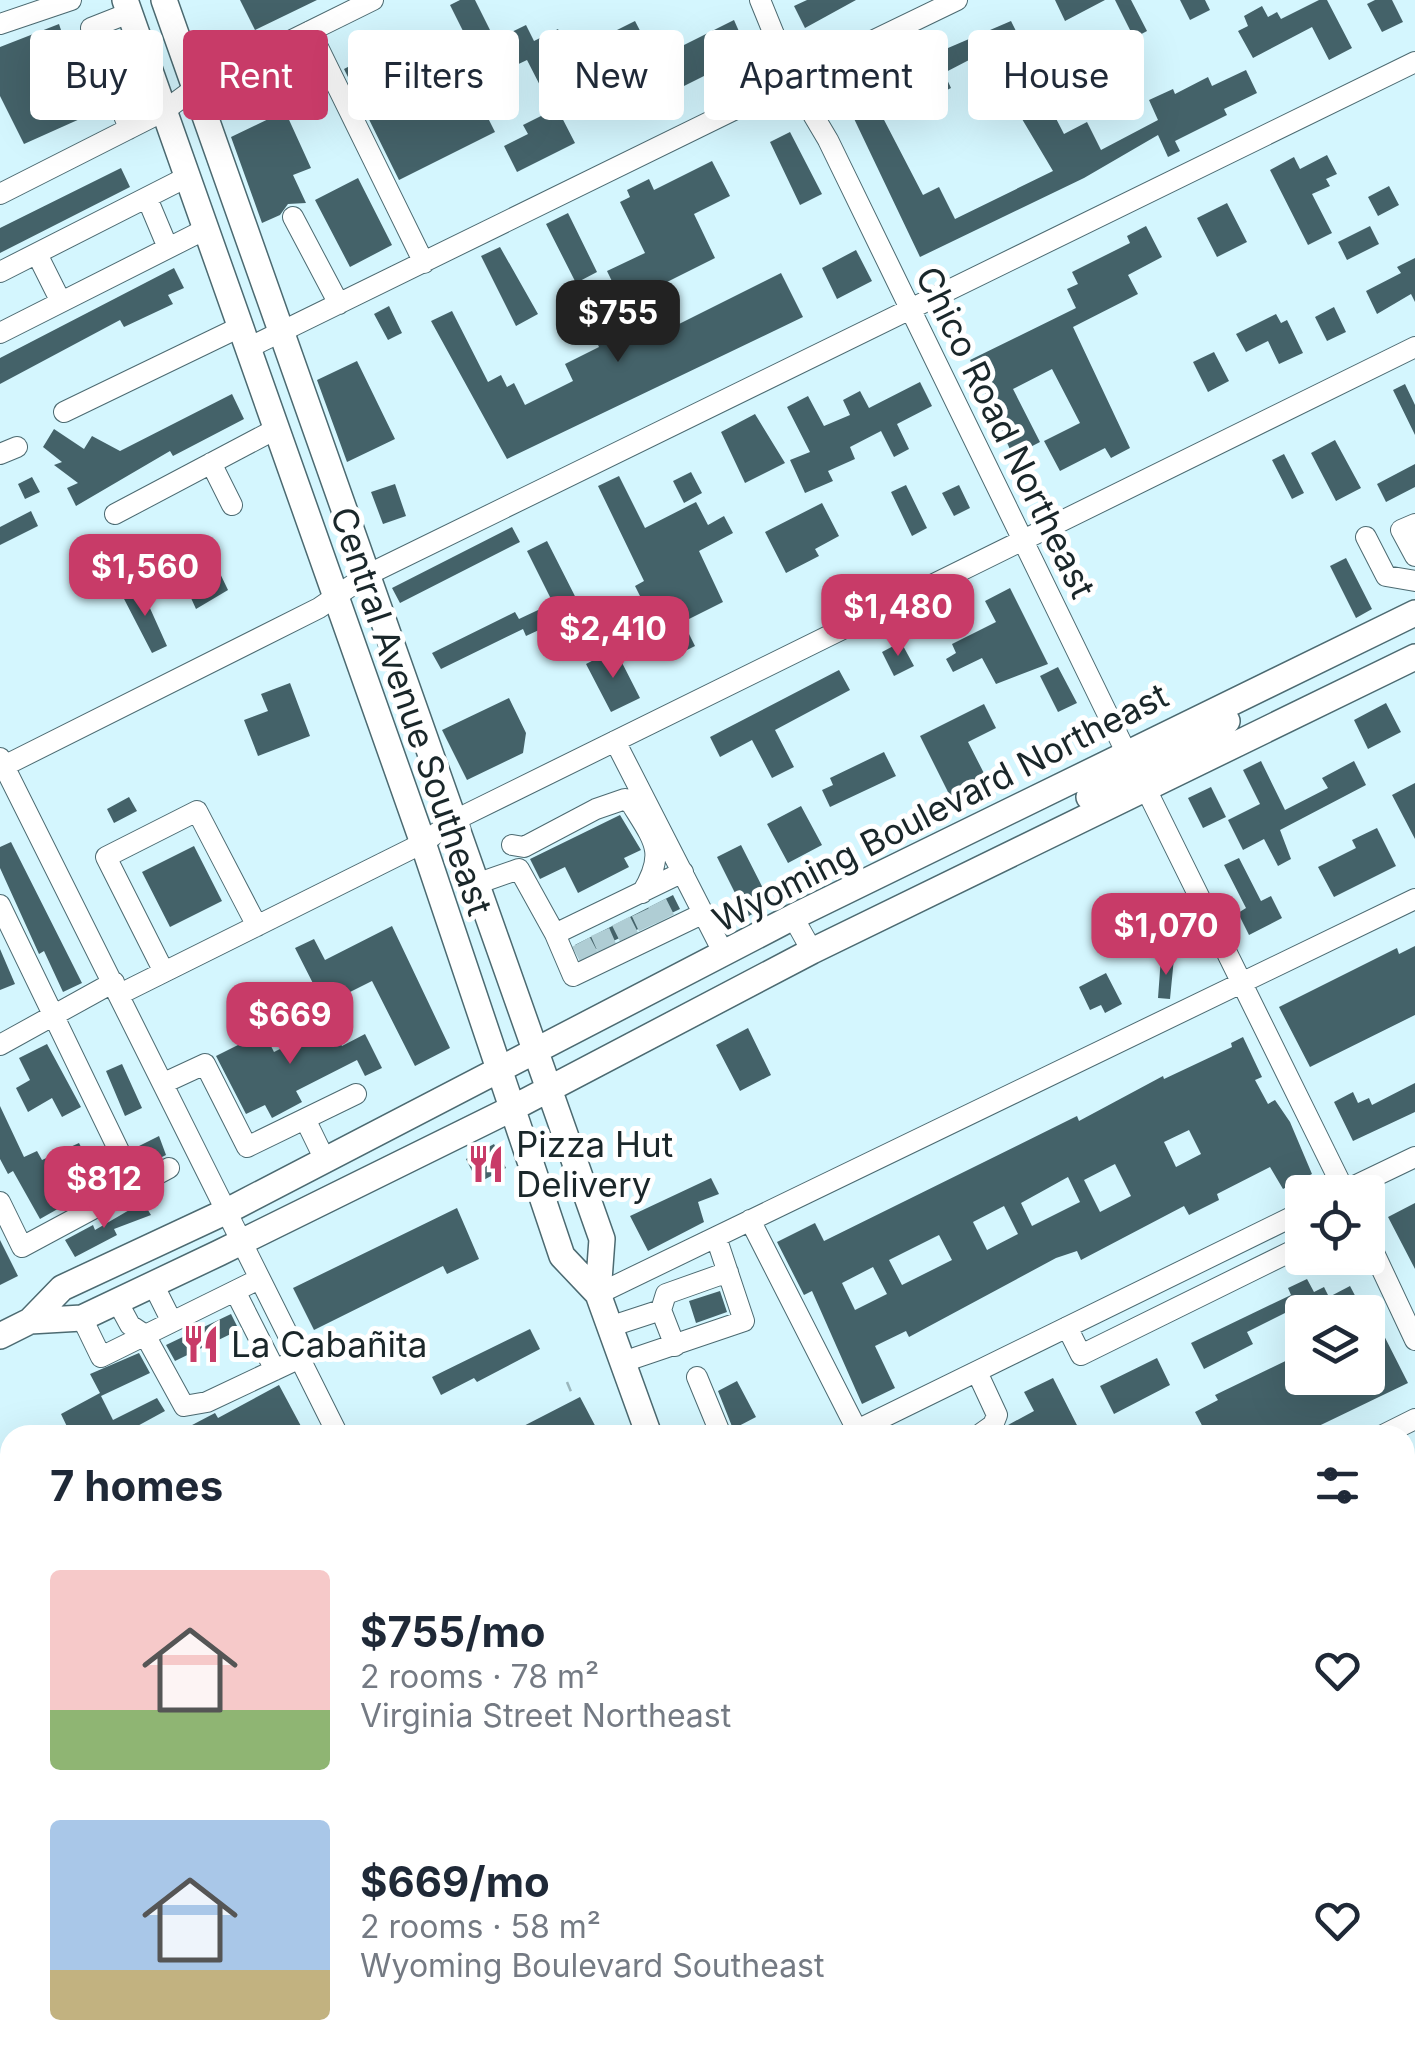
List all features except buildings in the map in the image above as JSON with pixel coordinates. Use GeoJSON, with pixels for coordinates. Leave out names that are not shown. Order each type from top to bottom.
{"type":"FeatureCollection","features":[{"type":"Feature","properties":{"kind":"main road"},"geometry":{"type":"LineString","coordinates":[[164,0],[183,54]]}},
{"type":"Feature","properties":{"kind":"main road","name":"Central Avenue Southeast"},"geometry":{"type":"LineString","coordinates":[[127,6],[423,843],[562,1256],[598,1294],[645,1425]]}},
{"type":"Feature","properties":{"kind":"main road"},"geometry":{"type":"LineString","coordinates":[[206,120],[602,1239],[598,1294]]}},
{"type":"Feature","properties":{"kind":"main road","name":"Wyoming Boulevard Northeast"},"geometry":{"type":"LineString","coordinates":[[30,1321],[62,1288],[227,1211],[793,917],[1415,613]]}},
{"type":"Feature","properties":{"kind":"main road","name":"Wyoming Boulevard Northeast"},"geometry":{"type":"LineString","coordinates":[[82,1318],[511,1109],[812,951],[1415,656]]}},
{"type":"Feature","properties":{"kind":"main road"},"geometry":{"type":"LineString","coordinates":[[1145,788],[1142,775],[1151,761],[1226,722],[1253,691]]}},
{"type":"Feature","properties":{"kind":"main road"},"geometry":{"type":"LineString","coordinates":[[994,864],[1011,836],[1124,777],[1126,752]]}},
{"type":"Feature","properties":{"kind":"main road"},"geometry":{"type":"LineString","coordinates":[[0,1336],[30,1321],[82,1318]]}},
{"type":"Feature","properties":{"kind":"street"},"geometry":{"type":"LineString","coordinates":[[0,24],[71,0]]}},
{"type":"Feature","properties":{"kind":"street"},"geometry":{"type":"LineString","coordinates":[[311,30],[339,8],[374,0]]}},
{"type":"Feature","properties":{"kind":"street","name":"Chico Road Northeast"},"geometry":{"type":"LineString","coordinates":[[760,0],[775,30]]}},
{"type":"Feature","properties":{"kind":"street"},"geometry":{"type":"LineString","coordinates":[[895,30],[956,0]]}},
{"type":"Feature","properties":{"kind":"street"},"geometry":{"type":"LineString","coordinates":[[127,6],[91,28],[129,129]]}},
{"type":"Feature","properties":{"kind":"street"},"geometry":{"type":"LineString","coordinates":[[333,1425],[1,764],[336,599],[367,575],[1415,62]]}},
{"type":"Feature","properties":{"kind":"street"},"geometry":{"type":"LineString","coordinates":[[328,68],[424,263]]}},
{"type":"Feature","properties":{"kind":"street"},"geometry":{"type":"LineString","coordinates":[[0,194],[164,111],[183,97]]}},
{"type":"Feature","properties":{"kind":"street"},"geometry":{"type":"LineString","coordinates":[[64,412],[244,338],[282,332],[713,120]]}},
{"type":"Feature","properties":{"kind":"street","name":"Chico Road Northeast"},"geometry":{"type":"LineString","coordinates":[[818,120],[1126,752]]}},
{"type":"Feature","properties":{"kind":"street"},"geometry":{"type":"LineString","coordinates":[[0,272],[188,177]]}},
{"type":"Feature","properties":{"kind":"street"},"geometry":{"type":"LineString","coordinates":[[147,198],[168,248]]}},
{"type":"Feature","properties":{"kind":"street"},"geometry":{"type":"LineString","coordinates":[[294,216],[340,304]]}},
{"type":"Feature","properties":{"kind":"street"},"geometry":{"type":"LineString","coordinates":[[0,332],[206,229]]}},
{"type":"Feature","properties":{"kind":"street"},"geometry":{"type":"LineString","coordinates":[[37,254],[61,302]]}},
{"type":"Feature","properties":{"kind":"street"},"geometry":{"type":"LineString","coordinates":[[0,1044],[54,1014],[164,972],[423,843],[453,820],[1415,347]]}},
{"type":"Feature","properties":{"kind":"street"},"geometry":{"type":"LineString","coordinates":[[115,514],[276,429]]}},
{"type":"Feature","properties":{"kind":"street"},"geometry":{"type":"LineString","coordinates":[[212,463],[232,504]]}},
{"type":"Feature","properties":{"kind":"street"},"geometry":{"type":"LineString","coordinates":[[1415,524],[1402,530],[1415,556]]}},
{"type":"Feature","properties":{"kind":"street"},"geometry":{"type":"LineString","coordinates":[[1366,538],[1386,576],[1415,581]]}},
{"type":"Feature","properties":{"kind":"street"},"geometry":{"type":"LineString","coordinates":[[615,741],[724,954]]}},
{"type":"Feature","properties":{"kind":"street"},"geometry":{"type":"LineString","coordinates":[[512,845],[635,779]]}},
{"type":"Feature","properties":{"kind":"street"},"geometry":{"type":"LineString","coordinates":[[1145,788],[1336,1175]]}},
{"type":"Feature","properties":{"kind":"street"},"geometry":{"type":"LineString","coordinates":[[512,845],[524,847],[596,809],[625,800],[632,804],[658,854],[658,867],[643,917]]}},
{"type":"Feature","properties":{"kind":"street"},"geometry":{"type":"LineString","coordinates":[[164,972],[106,858],[197,811],[256,926]]}},
{"type":"Feature","properties":{"kind":"street"},"geometry":{"type":"LineString","coordinates":[[512,845],[519,868],[589,942]]}},
{"type":"Feature","properties":{"kind":"street"},"geometry":{"type":"LineString","coordinates":[[476,884],[519,868]]}},
{"type":"Feature","properties":{"kind":"street"},"geometry":{"type":"LineString","coordinates":[[589,942],[643,917],[683,872]]}},
{"type":"Feature","properties":{"kind":"street"},"geometry":{"type":"LineString","coordinates":[[598,1294],[1415,898]]}},
{"type":"Feature","properties":{"kind":"street"},"geometry":{"type":"LineString","coordinates":[[0,905],[136,1186]]}},
{"type":"Feature","properties":{"kind":"street"},"geometry":{"type":"LineString","coordinates":[[589,942],[643,917],[704,913]]}},
{"type":"Feature","properties":{"kind":"street"},"geometry":{"type":"LineString","coordinates":[[793,917],[812,951]]}},
{"type":"Feature","properties":{"kind":"street"},"geometry":{"type":"LineString","coordinates":[[0,1055],[0,1064]]}},
{"type":"Feature","properties":{"kind":"street"},"geometry":{"type":"LineString","coordinates":[[164,1083],[205,1064],[246,1147],[356,1094]]}},
{"type":"Feature","properties":{"kind":"street"},"geometry":{"type":"LineString","coordinates":[[305,1119],[326,1160]]}},
{"type":"Feature","properties":{"kind":"street"},"geometry":{"type":"LineString","coordinates":[[1378,1175],[1415,1157]]}},
{"type":"Feature","properties":{"kind":"street"},"geometry":{"type":"LineString","coordinates":[[0,1202],[22,1247],[170,1168]]}},
{"type":"Feature","properties":{"kind":"street"},"geometry":{"type":"LineString","coordinates":[[750,1220],[848,1425]]}},
{"type":"Feature","properties":{"kind":"street"},"geometry":{"type":"LineString","coordinates":[[868,1425],[1285,1227]]}},
{"type":"Feature","properties":{"kind":"street"},"geometry":{"type":"LineString","coordinates":[[622,1362],[744,1322],[716,1237]]}},
{"type":"Feature","properties":{"kind":"street"},"geometry":{"type":"LineString","coordinates":[[1067,1328],[1081,1355],[1285,1254]]}},
{"type":"Feature","properties":{"kind":"street"},"geometry":{"type":"LineString","coordinates":[[653,1268],[666,1299],[676,1346]]}},
{"type":"Feature","properties":{"kind":"street"},"geometry":{"type":"LineString","coordinates":[[1382,1275],[1415,1340]]}},
{"type":"Feature","properties":{"kind":"street"},"geometry":{"type":"LineString","coordinates":[[609,1327],[666,1299],[689,1298],[729,1278]]}},
{"type":"Feature","properties":{"kind":"street"},"geometry":{"type":"LineString","coordinates":[[82,1318],[101,1356],[257,1280]]}},
{"type":"Feature","properties":{"kind":"street"},"geometry":{"type":"LineString","coordinates":[[153,1284],[172,1322]]}},
{"type":"Feature","properties":{"kind":"street"},"geometry":{"type":"LineString","coordinates":[[236,1291],[275,1370]]}},
{"type":"Feature","properties":{"kind":"street"},"geometry":{"type":"LineString","coordinates":[[118,1301],[130,1326],[145,1334],[184,1406],[194,1407],[298,1359]]}},
{"type":"Feature","properties":{"kind":"street"},"geometry":{"type":"LineString","coordinates":[[256,1332],[278,1321]]}},
{"type":"Feature","properties":{"kind":"street"},"geometry":{"type":"LineString","coordinates":[[976,1372],[997,1416],[993,1425]]}},
{"type":"Feature","properties":{"kind":"street"},"geometry":{"type":"LineString","coordinates":[[698,1376],[717,1425]]}},
{"type":"Feature","properties":{"kind":"path"},"geometry":{"type":"LineString","coordinates":[[566,1382],[572,1394]]}},
{"type":"Feature","properties":{"kind":"tunnel"},"geometry":{"type":"LineString","coordinates":[[657,903],[665,919]]}},
{"type":"Feature","properties":{"kind":"tunnel"},"geometry":{"type":"LineString","coordinates":[[641,912],[648,927]]}},
{"type":"Feature","properties":{"kind":"tunnel"},"geometry":{"type":"LineString","coordinates":[[621,921],[629,937]]}},
{"type":"Feature","properties":{"kind":"tunnel"},"geometry":{"type":"LineString","coordinates":[[600,932],[607,948]]}},
{"type":"Feature","properties":{"kind":"tunnel"},"geometry":{"type":"LineString","coordinates":[[581,942],[589,957]]}},
{"type":"Feature","properties":{"kind":"place","name":"Pizza Hut Delivery"},"geometry":{"type":"Point","coordinates":[486,1164]}},
{"type":"Feature","properties":{"kind":"place","name":"La Cabañita"},"geometry":{"type":"Point","coordinates":[201,1344]}}]}
